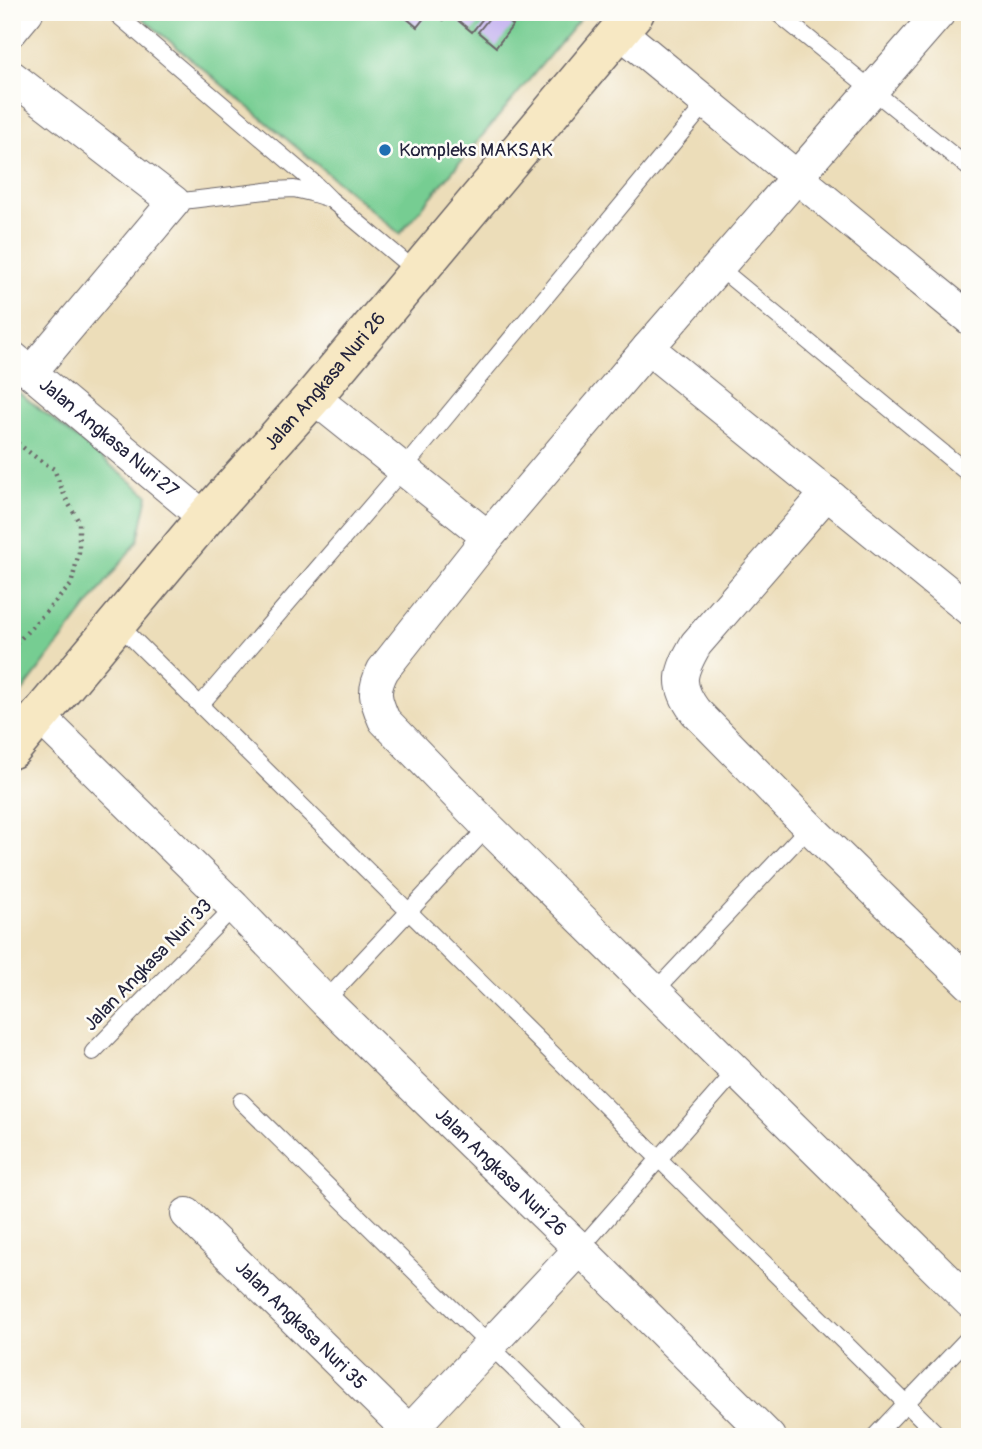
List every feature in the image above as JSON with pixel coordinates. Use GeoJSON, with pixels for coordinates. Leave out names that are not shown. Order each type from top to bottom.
{"type":"FeatureCollection","features":[{"type":"Feature","properties":{"kind":"street"},"geometry":{"type":"LineString","coordinates":[[12,30],[27,12]]}},
{"type":"Feature","properties":{"kind":"street"},"geometry":{"type":"LineString","coordinates":[[940,12],[717,267],[488,537],[383,670],[375,686],[376,701],[384,720],[488,827],[970,1302]]}},
{"type":"Feature","properties":{"kind":"street"},"geometry":{"type":"LineString","coordinates":[[627,22],[707,102],[970,319]]}},
{"type":"Feature","properties":{"kind":"street","name":"Jalan Angkasa Nuri 26"},"geometry":{"type":"LineString","coordinates":[[12,749],[205,518],[313,397],[418,273],[627,22]]}},
{"type":"Feature","properties":{"kind":"street"},"geometry":{"type":"LineString","coordinates":[[12,77],[174,202],[22,364]]}},
{"type":"Feature","properties":{"kind":"street"},"geometry":{"type":"LineString","coordinates":[[648,348],[970,610]]}},
{"type":"Feature","properties":{"kind":"street","name":"Jalan Angkasa Nuri 27"},"geometry":{"type":"LineString","coordinates":[[22,364],[205,518]]}},
{"type":"Feature","properties":{"kind":"street"},"geometry":{"type":"LineString","coordinates":[[313,397],[488,537]]}},
{"type":"Feature","properties":{"kind":"street"},"geometry":{"type":"LineString","coordinates":[[827,493],[696,644],[685,663],[681,678],[683,695],[695,711],[809,827],[970,984]]}},
{"type":"Feature","properties":{"kind":"street","name":"Jalan Angkasa Nuri 26"},"geometry":{"type":"LineString","coordinates":[[39,716],[234,907],[325,1002],[769,1437]]}},
{"type":"Feature","properties":{"kind":"street","name":"Jalan Angkasa Nuri 35"},"geometry":{"type":"LineString","coordinates":[[187,1214],[409,1435]]}},
{"type":"Feature","properties":{"kind":"street"},"geometry":{"type":"LineString","coordinates":[[409,1435],[580,1249]]}},
{"type":"Feature","properties":{"kind":"lane"},"geometry":{"type":"LineString","coordinates":[[114,12],[418,273]]}},
{"type":"Feature","properties":{"kind":"lane"},"geometry":{"type":"LineString","coordinates":[[776,12],[970,169]]}},
{"type":"Feature","properties":{"kind":"lane"},"geometry":{"type":"LineString","coordinates":[[201,704],[403,469],[707,102]]}},
{"type":"Feature","properties":{"kind":"lane"},"geometry":{"type":"LineString","coordinates":[[174,202],[294,189],[330,199]]}},
{"type":"Feature","properties":{"kind":"lane"},"geometry":{"type":"LineString","coordinates":[[717,267],[970,475]]}},
{"type":"Feature","properties":{"kind":"lane"},"geometry":{"type":"LineString","coordinates":[[117,623],[940,1437]]}},
{"type":"Feature","properties":{"kind":"lane"},"geometry":{"type":"LineString","coordinates":[[325,1002],[488,827]]}},
{"type":"Feature","properties":{"kind":"lane"},"geometry":{"type":"LineString","coordinates":[[655,991],[809,827]]}},
{"type":"Feature","properties":{"kind":"lane","name":"Jalan Angkasa Nuri 33"},"geometry":{"type":"LineString","coordinates":[[93,1052],[234,907]]}},
{"type":"Feature","properties":{"kind":"lane"},"geometry":{"type":"LineString","coordinates":[[580,1249],[736,1071]]}},
{"type":"Feature","properties":{"kind":"lane"},"geometry":{"type":"LineString","coordinates":[[240,1101],[583,1437]]}},
{"type":"Feature","properties":{"kind":"lane"},"geometry":{"type":"LineString","coordinates":[[874,1437],[970,1336]]}},
{"type":"Feature","properties":{"kind":"path"},"geometry":{"type":"LineString","coordinates":[[12,439],[54,469],[79,522],[79,552],[71,585],[12,648]]}},
{"type":"Feature","properties":{"kind":"green space","name":"Kompleks MAKSAK"},"geometry":{"type":"Polygon","coordinates":[[[135,12],[586,12],[400,234],[135,12]]]}},
{"type":"Feature","properties":{"kind":"green space"},"geometry":{"type":"Polygon","coordinates":[[[12,387],[148,495],[138,540],[12,705],[12,387]]]}},
{"type":"Feature","properties":{"kind":"building"},"geometry":{"type":"Polygon","coordinates":[[[399,12],[429,12],[417,27],[399,12]]]}},
{"type":"Feature","properties":{"kind":"building"},"geometry":{"type":"Polygon","coordinates":[[[434,12],[488,12],[472,32],[449,13],[443,20],[434,12]]]}},
{"type":"Feature","properties":{"kind":"building"},"geometry":{"type":"Polygon","coordinates":[[[494,12],[513,25],[496,47],[478,32],[494,12]]]}},
{"type":"Feature","properties":{"kind":"place","name":"Kompleks MAKSAK"},"geometry":{"type":"Point","coordinates":[385,150]}}]}
